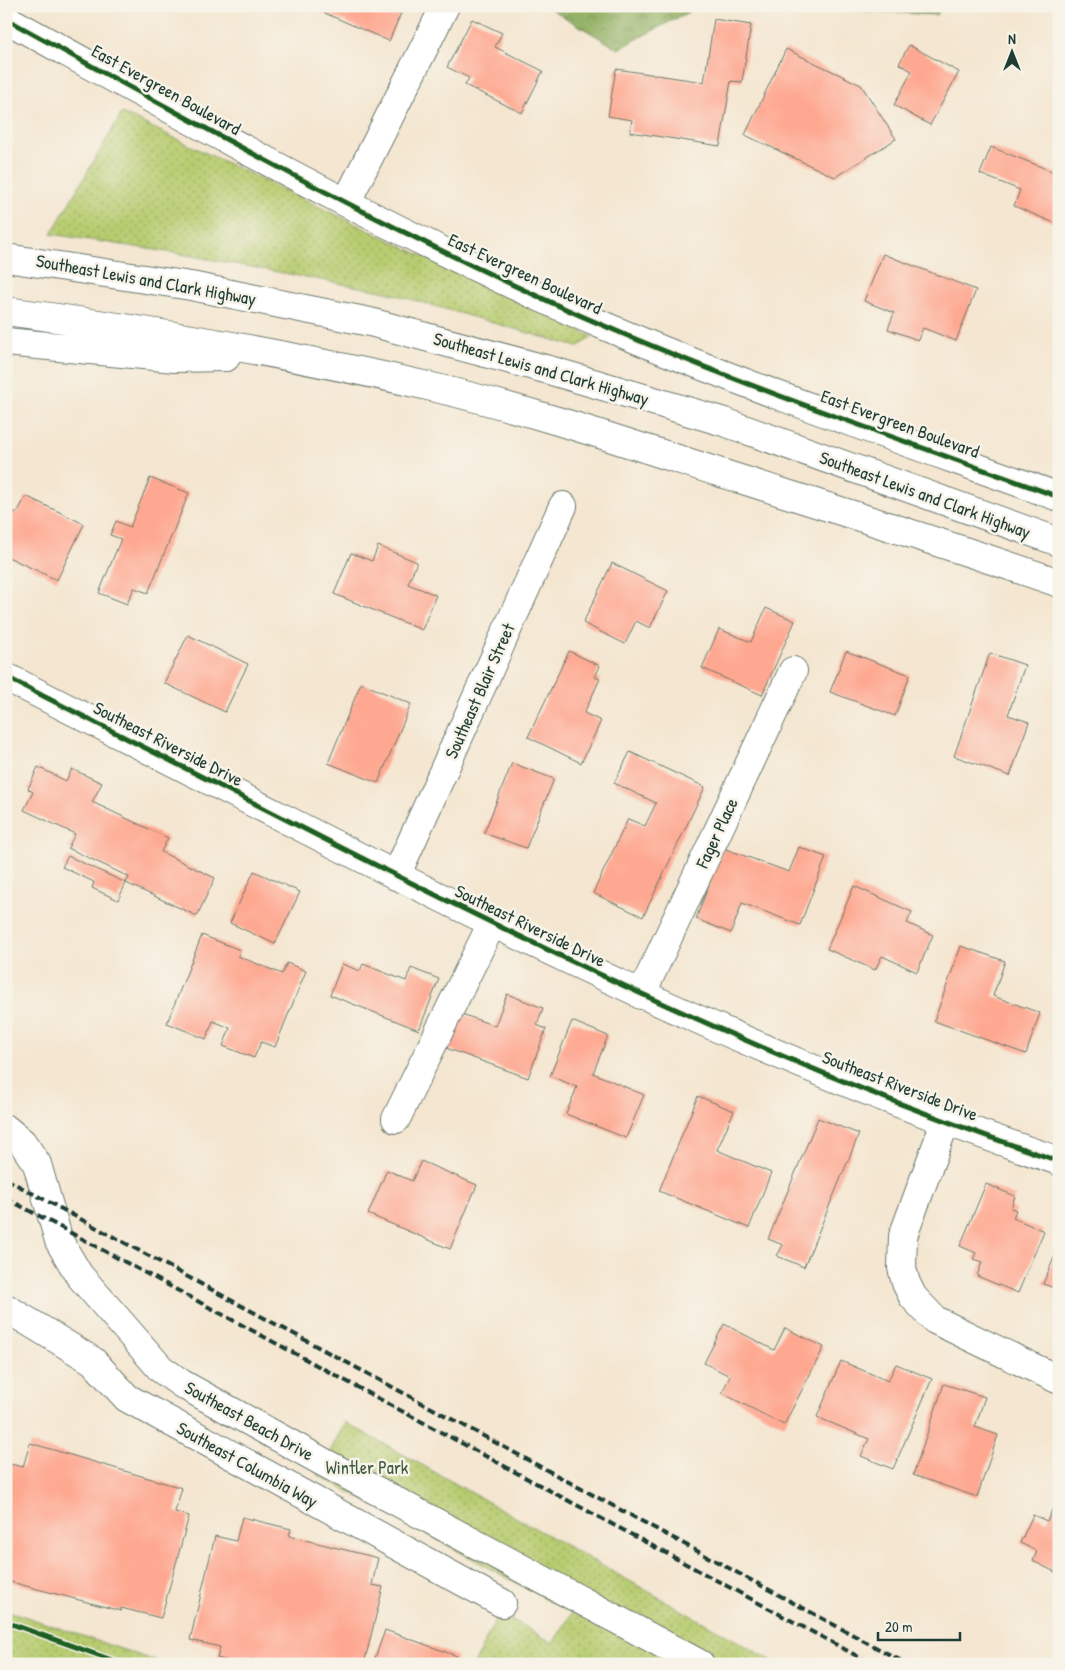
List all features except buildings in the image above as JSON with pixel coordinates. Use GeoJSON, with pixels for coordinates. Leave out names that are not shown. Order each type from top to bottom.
{"type":"FeatureCollection","features":[{"type":"Feature","properties":{"kind":"main road"},"geometry":{"type":"LineString","coordinates":[[347,201],[445,6]]}},
{"type":"Feature","properties":{"kind":"main road","name":"East Evergreen Boulevard"},"geometry":{"type":"LineString","coordinates":[[6,18],[211,131],[447,253],[608,327],[731,376],[1059,496]]}},
{"type":"Feature","properties":{"kind":"main road","name":"Southeast Lewis and Clark Highway"},"geometry":{"type":"LineString","coordinates":[[6,258],[191,286],[370,322],[549,370],[724,422],[1059,542]]}},
{"type":"Feature","properties":{"kind":"main road"},"geometry":{"type":"LineString","coordinates":[[6,311],[128,328],[287,355],[434,388],[586,428],[937,540],[1059,583]]}},
{"type":"Feature","properties":{"kind":"main road"},"geometry":{"type":"LineString","coordinates":[[6,342],[175,358],[287,355]]}},
{"type":"Feature","properties":{"kind":"main road","name":"Southeast Blair Street"},"geometry":{"type":"LineString","coordinates":[[396,876],[563,506]]}},
{"type":"Feature","properties":{"kind":"main road","name":"Fager Place"},"geometry":{"type":"LineString","coordinates":[[641,995],[793,671]]}},
{"type":"Feature","properties":{"kind":"main road","name":"Southeast Riverside Drive"},"geometry":{"type":"LineString","coordinates":[[6,677],[396,876],[641,995],[840,1078],[946,1120],[1059,1161]]}},
{"type":"Feature","properties":{"kind":"main road"},"geometry":{"type":"LineString","coordinates":[[396,1119],[492,923]]}},
{"type":"Feature","properties":{"kind":"main road"},"geometry":{"type":"LineString","coordinates":[[946,1120],[903,1236],[902,1268],[906,1283],[913,1297],[935,1320],[1057,1379]]}},
{"type":"Feature","properties":{"kind":"main road","name":"Southeast Beach Drive"},"geometry":{"type":"LineString","coordinates":[[6,1129],[22,1142],[36,1164],[58,1241],[79,1275],[161,1369],[182,1384],[322,1462],[700,1664]]}},
{"type":"Feature","properties":{"kind":"main road","name":"Southeast Columbia Way"},"geometry":{"type":"LineString","coordinates":[[6,1308],[93,1361],[127,1398],[150,1412],[502,1603]]}},
{"type":"Feature","properties":{"kind":"green space"},"geometry":{"type":"Polygon","coordinates":[[[546,6],[700,6],[618,49],[546,6]]]}},
{"type":"Feature","properties":{"kind":"green space"},"geometry":{"type":"Polygon","coordinates":[[[838,6],[942,6],[937,15],[851,10],[838,6]]]}},
{"type":"Feature","properties":{"kind":"green space"},"geometry":{"type":"Polygon","coordinates":[[[122,113],[593,337],[577,347],[386,292],[175,253],[51,234],[122,113]]]}},
{"type":"Feature","properties":{"kind":"green space","name":"Wintler Park"},"geometry":{"type":"Polygon","coordinates":[[[345,1422],[778,1664],[474,1664],[499,1612],[553,1643],[572,1613],[318,1475],[345,1422]]]}},
{"type":"Feature","properties":{"kind":"green space"},"geometry":{"type":"Polygon","coordinates":[[[6,1610],[165,1664],[6,1664],[6,1610]]]}},
{"type":"Feature","properties":{"kind":"railway"},"geometry":{"type":"LineString","coordinates":[[6,1179],[907,1664]]}},
{"type":"Feature","properties":{"kind":"railway"},"geometry":{"type":"LineString","coordinates":[[6,1198],[872,1664]]}},
{"type":"Feature","properties":{"kind":"cycle path"},"geometry":{"type":"LineString","coordinates":[[6,19],[303,180],[453,257],[530,293],[607,327],[718,372],[1059,497]]}},
{"type":"Feature","properties":{"kind":"cycle path"},"geometry":{"type":"LineString","coordinates":[[6,677],[381,868],[570,961],[763,1048],[860,1088],[959,1126],[1059,1161]]}},
{"type":"Feature","properties":{"kind":"cycle path"},"geometry":{"type":"LineString","coordinates":[[6,1622],[123,1664]]}}]}
